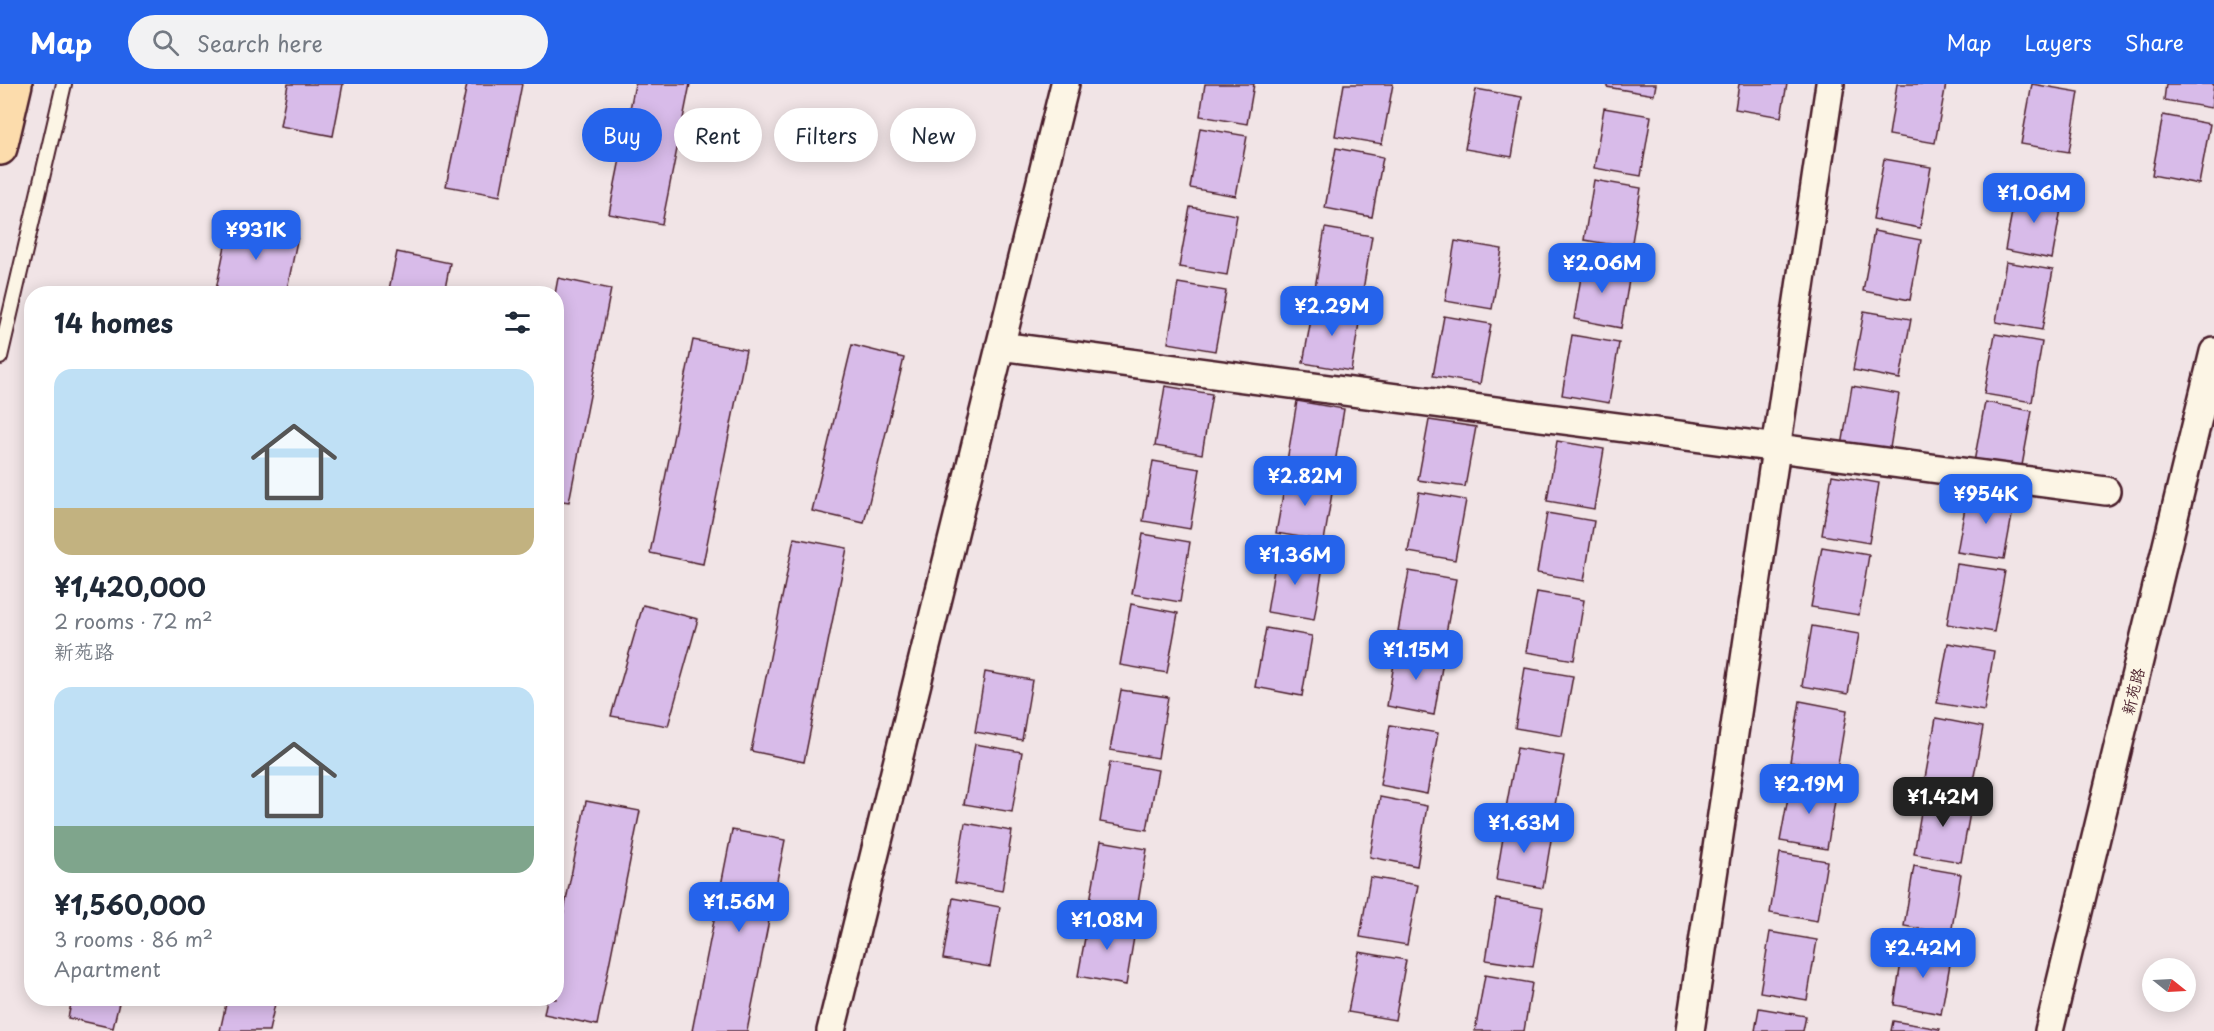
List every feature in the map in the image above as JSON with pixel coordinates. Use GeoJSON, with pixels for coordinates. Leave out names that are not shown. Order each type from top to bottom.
{"type":"FeatureCollection","features":[{"type":"Feature","properties":{"kind":"highway"},"geometry":{"type":"LineString","coordinates":[[0,148],[15,84]]}},
{"type":"Feature","properties":{"kind":"street"},"geometry":{"type":"LineString","coordinates":[[832,1029],[1065,84]]}},
{"type":"Feature","properties":{"kind":"street"},"geometry":{"type":"LineString","coordinates":[[1690,1031],[1830,84]]}},
{"type":"Feature","properties":{"kind":"street"},"geometry":{"type":"LineString","coordinates":[[1000,346],[2106,491]]}},
{"type":"Feature","properties":{"kind":"street","name":"新苑路"},"geometry":{"type":"LineString","coordinates":[[2049,1031],[2214,352]]}},
{"type":"Feature","properties":{"kind":"lane"},"geometry":{"type":"LineString","coordinates":[[0,357],[64,84]]}},
{"type":"Feature","properties":{"kind":"building"},"geometry":{"type":"Polygon","coordinates":[[[288,84],[343,84],[333,136],[280,126],[288,84]]]}},
{"type":"Feature","properties":{"kind":"building"},"geometry":{"type":"Polygon","coordinates":[[[467,84],[522,84],[500,196],[446,186],[467,84]]]}},
{"type":"Feature","properties":{"kind":"building"},"geometry":{"type":"Polygon","coordinates":[[[635,84],[690,84],[685,108],[674,108],[674,162],[662,224],[609,214],[619,162],[662,162],[662,108],[630,108],[635,84]]]}},
{"type":"Feature","properties":{"kind":"building"},"geometry":{"type":"Polygon","coordinates":[[[1205,84],[1254,84],[1247,124],[1200,116],[1205,84]]]}},
{"type":"Feature","properties":{"kind":"building"},"geometry":{"type":"Polygon","coordinates":[[[1344,84],[1393,84],[1382,144],[1335,136],[1344,84]]]}},
{"type":"Feature","properties":{"kind":"building"},"geometry":{"type":"Polygon","coordinates":[[[1607,84],[1656,84],[1654,95],[1607,87],[1607,84]]]}},
{"type":"Feature","properties":{"kind":"building"},"geometry":{"type":"Polygon","coordinates":[[[1739,84],[1787,84],[1781,117],[1735,109],[1739,84]]]}},
{"type":"Feature","properties":{"kind":"building"},"geometry":{"type":"Polygon","coordinates":[[[1897,84],[1946,84],[1935,143],[1889,135],[1897,84]]]}},
{"type":"Feature","properties":{"kind":"building"},"geometry":{"type":"Polygon","coordinates":[[[2032,84],[2079,92],[2069,152],[2021,144],[2032,84]]]}},
{"type":"Feature","properties":{"kind":"building"},"geometry":{"type":"Polygon","coordinates":[[[2166,84],[2214,84],[2211,108],[2164,100],[2166,84]]]}},
{"type":"Feature","properties":{"kind":"building"},"geometry":{"type":"Polygon","coordinates":[[[1476,89],[1522,97],[1512,157],[1465,149],[1476,89]]]}},
{"type":"Feature","properties":{"kind":"building"},"geometry":{"type":"Polygon","coordinates":[[[1604,108],[1651,116],[1641,176],[1594,168],[1604,108]]]}},
{"type":"Feature","properties":{"kind":"building"},"geometry":{"type":"Polygon","coordinates":[[[2163,115],[2210,124],[2199,184],[2152,175],[2163,115]]]}},
{"type":"Feature","properties":{"kind":"building"},"geometry":{"type":"Polygon","coordinates":[[[1200,128],[1247,136],[1236,196],[1190,188],[1200,128]]]}},
{"type":"Feature","properties":{"kind":"building"},"geometry":{"type":"Polygon","coordinates":[[[1336,148],[1383,157],[1372,217],[1325,208],[1336,148]]]}},
{"type":"Feature","properties":{"kind":"building"},"geometry":{"type":"Polygon","coordinates":[[[1884,159],[1931,167],[1920,228],[1873,219],[1884,159]]]}},
{"type":"Feature","properties":{"kind":"building"},"geometry":{"type":"Polygon","coordinates":[[[1594,180],[1641,188],[1631,248],[1584,240],[1594,180]]]}},
{"type":"Feature","properties":{"kind":"building"},"geometry":{"type":"Polygon","coordinates":[[[2016,190],[2063,198],[2052,259],[2005,250],[2016,190]]]}},
{"type":"Feature","properties":{"kind":"building"},"geometry":{"type":"Polygon","coordinates":[[[1190,207],[1237,215],[1227,275],[1179,267],[1190,207]]]}},
{"type":"Feature","properties":{"kind":"building"},"geometry":{"type":"Polygon","coordinates":[[[230,222],[298,236],[288,286],[217,286],[230,222]]]}},
{"type":"Feature","properties":{"kind":"building"},"geometry":{"type":"Polygon","coordinates":[[[1325,228],[1372,236],[1362,296],[1315,288],[1325,228]]]}},
{"type":"Feature","properties":{"kind":"building"},"geometry":{"type":"Polygon","coordinates":[[[1874,231],[1921,240],[1910,300],[1863,291],[1874,231]]]}},
{"type":"Feature","properties":{"kind":"building"},"geometry":{"type":"Polygon","coordinates":[[[1455,241],[1502,249],[1492,309],[1445,301],[1455,241]]]}},
{"type":"Feature","properties":{"kind":"building"},"geometry":{"type":"Polygon","coordinates":[[[397,252],[450,263],[446,286],[390,286],[397,252]]]}},
{"type":"Feature","properties":{"kind":"building"},"geometry":{"type":"Polygon","coordinates":[[[1584,259],[1631,268],[1621,328],[1574,319],[1584,259]]]}},
{"type":"Feature","properties":{"kind":"building"},"geometry":{"type":"Polygon","coordinates":[[[2006,262],[2053,270],[2042,330],[1996,322],[2006,262]]]}},
{"type":"Feature","properties":{"kind":"building"},"geometry":{"type":"Polygon","coordinates":[[[558,278],[611,289],[569,502],[564,501],[564,286],[556,286],[558,278]]]}},
{"type":"Feature","properties":{"kind":"building"},"geometry":{"type":"Polygon","coordinates":[[[1178,283],[1226,291],[1215,351],[1168,343],[1178,283]]]}},
{"type":"Feature","properties":{"kind":"building"},"geometry":{"type":"Polygon","coordinates":[[[1314,303],[1361,311],[1351,371],[1303,363],[1314,303]]]}},
{"type":"Feature","properties":{"kind":"building"},"geometry":{"type":"Polygon","coordinates":[[[1864,311],[1911,319],[1900,379],[1853,370],[1864,311]]]}},
{"type":"Feature","properties":{"kind":"building"},"geometry":{"type":"Polygon","coordinates":[[[1444,316],[1491,324],[1480,384],[1433,376],[1444,316]]]}},
{"type":"Feature","properties":{"kind":"building"},"geometry":{"type":"Polygon","coordinates":[[[1995,334],[2042,342],[2032,402],[1984,394],[1995,334]]]}},
{"type":"Feature","properties":{"kind":"building"},"geometry":{"type":"Polygon","coordinates":[[[1572,335],[1619,343],[1609,403],[1562,395],[1572,335]]]}},
{"type":"Feature","properties":{"kind":"building"},"geometry":{"type":"Polygon","coordinates":[[[693,340],[746,350],[703,564],[650,553],[693,340]]]}},
{"type":"Feature","properties":{"kind":"building"},"geometry":{"type":"Polygon","coordinates":[[[852,345],[904,358],[864,523],[812,511],[852,345]]]}},
{"type":"Feature","properties":{"kind":"building"},"geometry":{"type":"Polygon","coordinates":[[[1165,386],[1212,394],[1202,454],[1155,446],[1165,386]]]}},
{"type":"Feature","properties":{"kind":"building"},"geometry":{"type":"Polygon","coordinates":[[[1852,386],[1899,394],[1889,454],[1842,446],[1852,386]]]}},
{"type":"Feature","properties":{"kind":"building"},"geometry":{"type":"Polygon","coordinates":[[[1297,401],[1344,409],[1334,469],[1287,461],[1297,401]]]}},
{"type":"Feature","properties":{"kind":"building"},"geometry":{"type":"Polygon","coordinates":[[[1985,402],[2032,411],[2021,471],[1974,462],[1985,402]]]}},
{"type":"Feature","properties":{"kind":"building"},"geometry":{"type":"Polygon","coordinates":[[[1429,420],[1476,427],[1465,487],[1418,480],[1429,420]]]}},
{"type":"Feature","properties":{"kind":"building"},"geometry":{"type":"Polygon","coordinates":[[[1557,441],[1604,449],[1594,509],[1547,501],[1557,441]]]}},
{"type":"Feature","properties":{"kind":"building"},"geometry":{"type":"Polygon","coordinates":[[[1153,461],[1200,469],[1190,529],[1143,521],[1153,461]]]}},
{"type":"Feature","properties":{"kind":"building"},"geometry":{"type":"Polygon","coordinates":[[[1287,473],[1334,481],[1324,541],[1276,533],[1287,473]]]}},
{"type":"Feature","properties":{"kind":"building"},"geometry":{"type":"Polygon","coordinates":[[[1832,475],[1879,483],[1869,543],[1822,535],[1832,475]]]}},
{"type":"Feature","properties":{"kind":"building"},"geometry":{"type":"Polygon","coordinates":[[[1968,491],[2015,499],[2004,559],[1957,552],[1968,491]]]}},
{"type":"Feature","properties":{"kind":"building"},"geometry":{"type":"Polygon","coordinates":[[[1419,492],[1466,500],[1455,560],[1408,552],[1419,492]]]}},
{"type":"Feature","properties":{"kind":"building"},"geometry":{"type":"Polygon","coordinates":[[[1547,513],[1594,521],[1584,581],[1537,573],[1547,513]]]}},
{"type":"Feature","properties":{"kind":"building"},"geometry":{"type":"Polygon","coordinates":[[[1143,534],[1190,542],[1180,602],[1132,594],[1143,534]]]}},
{"type":"Feature","properties":{"kind":"building"},"geometry":{"type":"Polygon","coordinates":[[[794,538],[847,548],[804,762],[751,751],[794,538]]]}},
{"type":"Feature","properties":{"kind":"building"},"geometry":{"type":"Polygon","coordinates":[[[1822,547],[1869,555],[1859,615],[1811,607],[1822,547]]]}},
{"type":"Feature","properties":{"kind":"building"},"geometry":{"type":"Polygon","coordinates":[[[1277,552],[1324,560],[1314,620],[1267,612],[1277,552]]]}},
{"type":"Feature","properties":{"kind":"building"},"geometry":{"type":"Polygon","coordinates":[[[1957,564],[2005,571],[1994,632],[1947,624],[1957,564]]]}},
{"type":"Feature","properties":{"kind":"building"},"geometry":{"type":"Polygon","coordinates":[[[1409,571],[1456,579],[1445,639],[1398,631],[1409,571]]]}},
{"type":"Feature","properties":{"kind":"building"},"geometry":{"type":"Polygon","coordinates":[[[1537,592],[1584,600],[1574,660],[1526,652],[1537,592]]]}},
{"type":"Feature","properties":{"kind":"building"},"geometry":{"type":"Polygon","coordinates":[[[1131,604],[1178,613],[1167,673],[1120,665],[1131,604]]]}},
{"type":"Feature","properties":{"kind":"building"},"geometry":{"type":"Polygon","coordinates":[[[643,605],[698,619],[668,726],[611,716],[643,605]]]}},
{"type":"Feature","properties":{"kind":"building"},"geometry":{"type":"Polygon","coordinates":[[[1812,626],[1859,634],[1848,694],[1802,686],[1812,626]]]}},
{"type":"Feature","properties":{"kind":"building"},"geometry":{"type":"Polygon","coordinates":[[[1266,628],[1312,636],[1302,696],[1255,687],[1266,628]]]}},
{"type":"Feature","properties":{"kind":"building"},"geometry":{"type":"Polygon","coordinates":[[[1948,643],[1994,651],[1984,711],[1937,703],[1948,643]]]}},
{"type":"Feature","properties":{"kind":"building"},"geometry":{"type":"Polygon","coordinates":[[[1397,646],[1444,655],[1434,715],[1387,706],[1397,646]]]}},
{"type":"Feature","properties":{"kind":"building"},"geometry":{"type":"Polygon","coordinates":[[[1525,668],[1573,676],[1562,736],[1515,728],[1525,668]]]}},
{"type":"Feature","properties":{"kind":"building"},"geometry":{"type":"Polygon","coordinates":[[[985,672],[1032,680],[1022,740],[975,732],[985,672]]]}},
{"type":"Feature","properties":{"kind":"building"},"geometry":{"type":"Polygon","coordinates":[[[1121,690],[1168,697],[1158,758],[1110,750],[1121,690]]]}},
{"type":"Feature","properties":{"kind":"building"},"geometry":{"type":"Polygon","coordinates":[[[1800,701],[1847,710],[1837,770],[1790,762],[1800,701]]]}},
{"type":"Feature","properties":{"kind":"building"},"geometry":{"type":"Polygon","coordinates":[[[1936,718],[1983,727],[1972,787],[1925,778],[1936,718]]]}},
{"type":"Feature","properties":{"kind":"building"},"geometry":{"type":"Polygon","coordinates":[[[1390,725],[1438,733],[1427,794],[1380,785],[1390,725]]]}},
{"type":"Feature","properties":{"kind":"building"},"geometry":{"type":"Polygon","coordinates":[[[975,744],[1022,752],[1012,812],[964,804],[975,744]]]}},
{"type":"Feature","properties":{"kind":"building"},"geometry":{"type":"Polygon","coordinates":[[[1517,748],[1564,756],[1553,816],[1506,808],[1517,748]]]}},
{"type":"Feature","properties":{"kind":"building"},"geometry":{"type":"Polygon","coordinates":[[[1110,762],[1158,770],[1147,830],[1100,822],[1110,762]]]}},
{"type":"Feature","properties":{"kind":"building"},"geometry":{"type":"Polygon","coordinates":[[[1791,781],[1837,789],[1827,849],[1780,841],[1791,781]]]}},
{"type":"Feature","properties":{"kind":"building"},"geometry":{"type":"Polygon","coordinates":[[[1924,794],[1972,802],[1961,862],[1914,854],[1924,794]]]}},
{"type":"Feature","properties":{"kind":"building"},"geometry":{"type":"Polygon","coordinates":[[[1380,797],[1427,806],[1417,866],[1370,857],[1380,797]]]}},
{"type":"Feature","properties":{"kind":"building"},"geometry":{"type":"Polygon","coordinates":[[[586,801],[640,811],[597,1025],[544,1014],[546,1006],[564,1006],[564,910],[586,801]]]}},
{"type":"Feature","properties":{"kind":"building"},"geometry":{"type":"Polygon","coordinates":[[[1506,820],[1553,828],[1543,888],[1496,880],[1506,820]]]}},
{"type":"Feature","properties":{"kind":"building"},"geometry":{"type":"Polygon","coordinates":[[[965,823],[1012,831],[1002,891],[955,883],[965,823]]]}},
{"type":"Feature","properties":{"kind":"building"},"geometry":{"type":"Polygon","coordinates":[[[732,830],[785,840],[747,1031],[692,1031],[732,830]]]}},
{"type":"Feature","properties":{"kind":"building"},"geometry":{"type":"Polygon","coordinates":[[[1101,841],[1147,849],[1137,909],[1090,901],[1101,841]]]}},
{"type":"Feature","properties":{"kind":"building"},"geometry":{"type":"Polygon","coordinates":[[[1780,853],[1827,861],[1817,921],[1770,913],[1780,853]]]}},
{"type":"Feature","properties":{"kind":"building"},"geometry":{"type":"Polygon","coordinates":[[[1914,866],[1961,874],[1951,934],[1904,926],[1914,866]]]}},
{"type":"Feature","properties":{"kind":"building"},"geometry":{"type":"Polygon","coordinates":[[[1370,877],[1418,885],[1407,945],[1360,937],[1370,877]]]}},
{"type":"Feature","properties":{"kind":"building"},"geometry":{"type":"Polygon","coordinates":[[[953,898],[1000,907],[990,967],[943,959],[953,898]]]}},
{"type":"Feature","properties":{"kind":"building"},"geometry":{"type":"Polygon","coordinates":[[[1496,899],[1543,907],[1533,967],[1486,960],[1496,899]]]}},
{"type":"Feature","properties":{"kind":"building"},"geometry":{"type":"Polygon","coordinates":[[[1089,916],[1136,925],[1126,985],[1078,976],[1089,916]]]}},
{"type":"Feature","properties":{"kind":"building"},"geometry":{"type":"Polygon","coordinates":[[[1770,932],[1817,940],[1807,1000],[1760,992],[1770,932]]]}},
{"type":"Feature","properties":{"kind":"building"},"geometry":{"type":"Polygon","coordinates":[[[1904,945],[1952,953],[1941,1014],[1894,1005],[1904,945]]]}},
{"type":"Feature","properties":{"kind":"building"},"geometry":{"type":"Polygon","coordinates":[[[1359,952],[1406,960],[1395,1020],[1348,1012],[1359,952]]]}},
{"type":"Feature","properties":{"kind":"building"},"geometry":{"type":"Polygon","coordinates":[[[1485,975],[1532,983],[1524,1031],[1475,1031],[1485,975]]]}},
{"type":"Feature","properties":{"kind":"building"},"geometry":{"type":"Polygon","coordinates":[[[71,1006],[118,1006],[113,1028],[68,1018],[71,1006]]]}},
{"type":"Feature","properties":{"kind":"building"},"geometry":{"type":"Polygon","coordinates":[[[225,1006],[274,1006],[269,1031],[220,1031],[225,1006]]]}},
{"type":"Feature","properties":{"kind":"building"},"geometry":{"type":"Polygon","coordinates":[[[1759,1008],[1806,1016],[1803,1031],[1755,1031],[1759,1008]]]}},
{"type":"Feature","properties":{"kind":"building"},"geometry":{"type":"Polygon","coordinates":[[[1893,1021],[1940,1029],[1939,1031],[1891,1031],[1893,1021]]]}}]}
